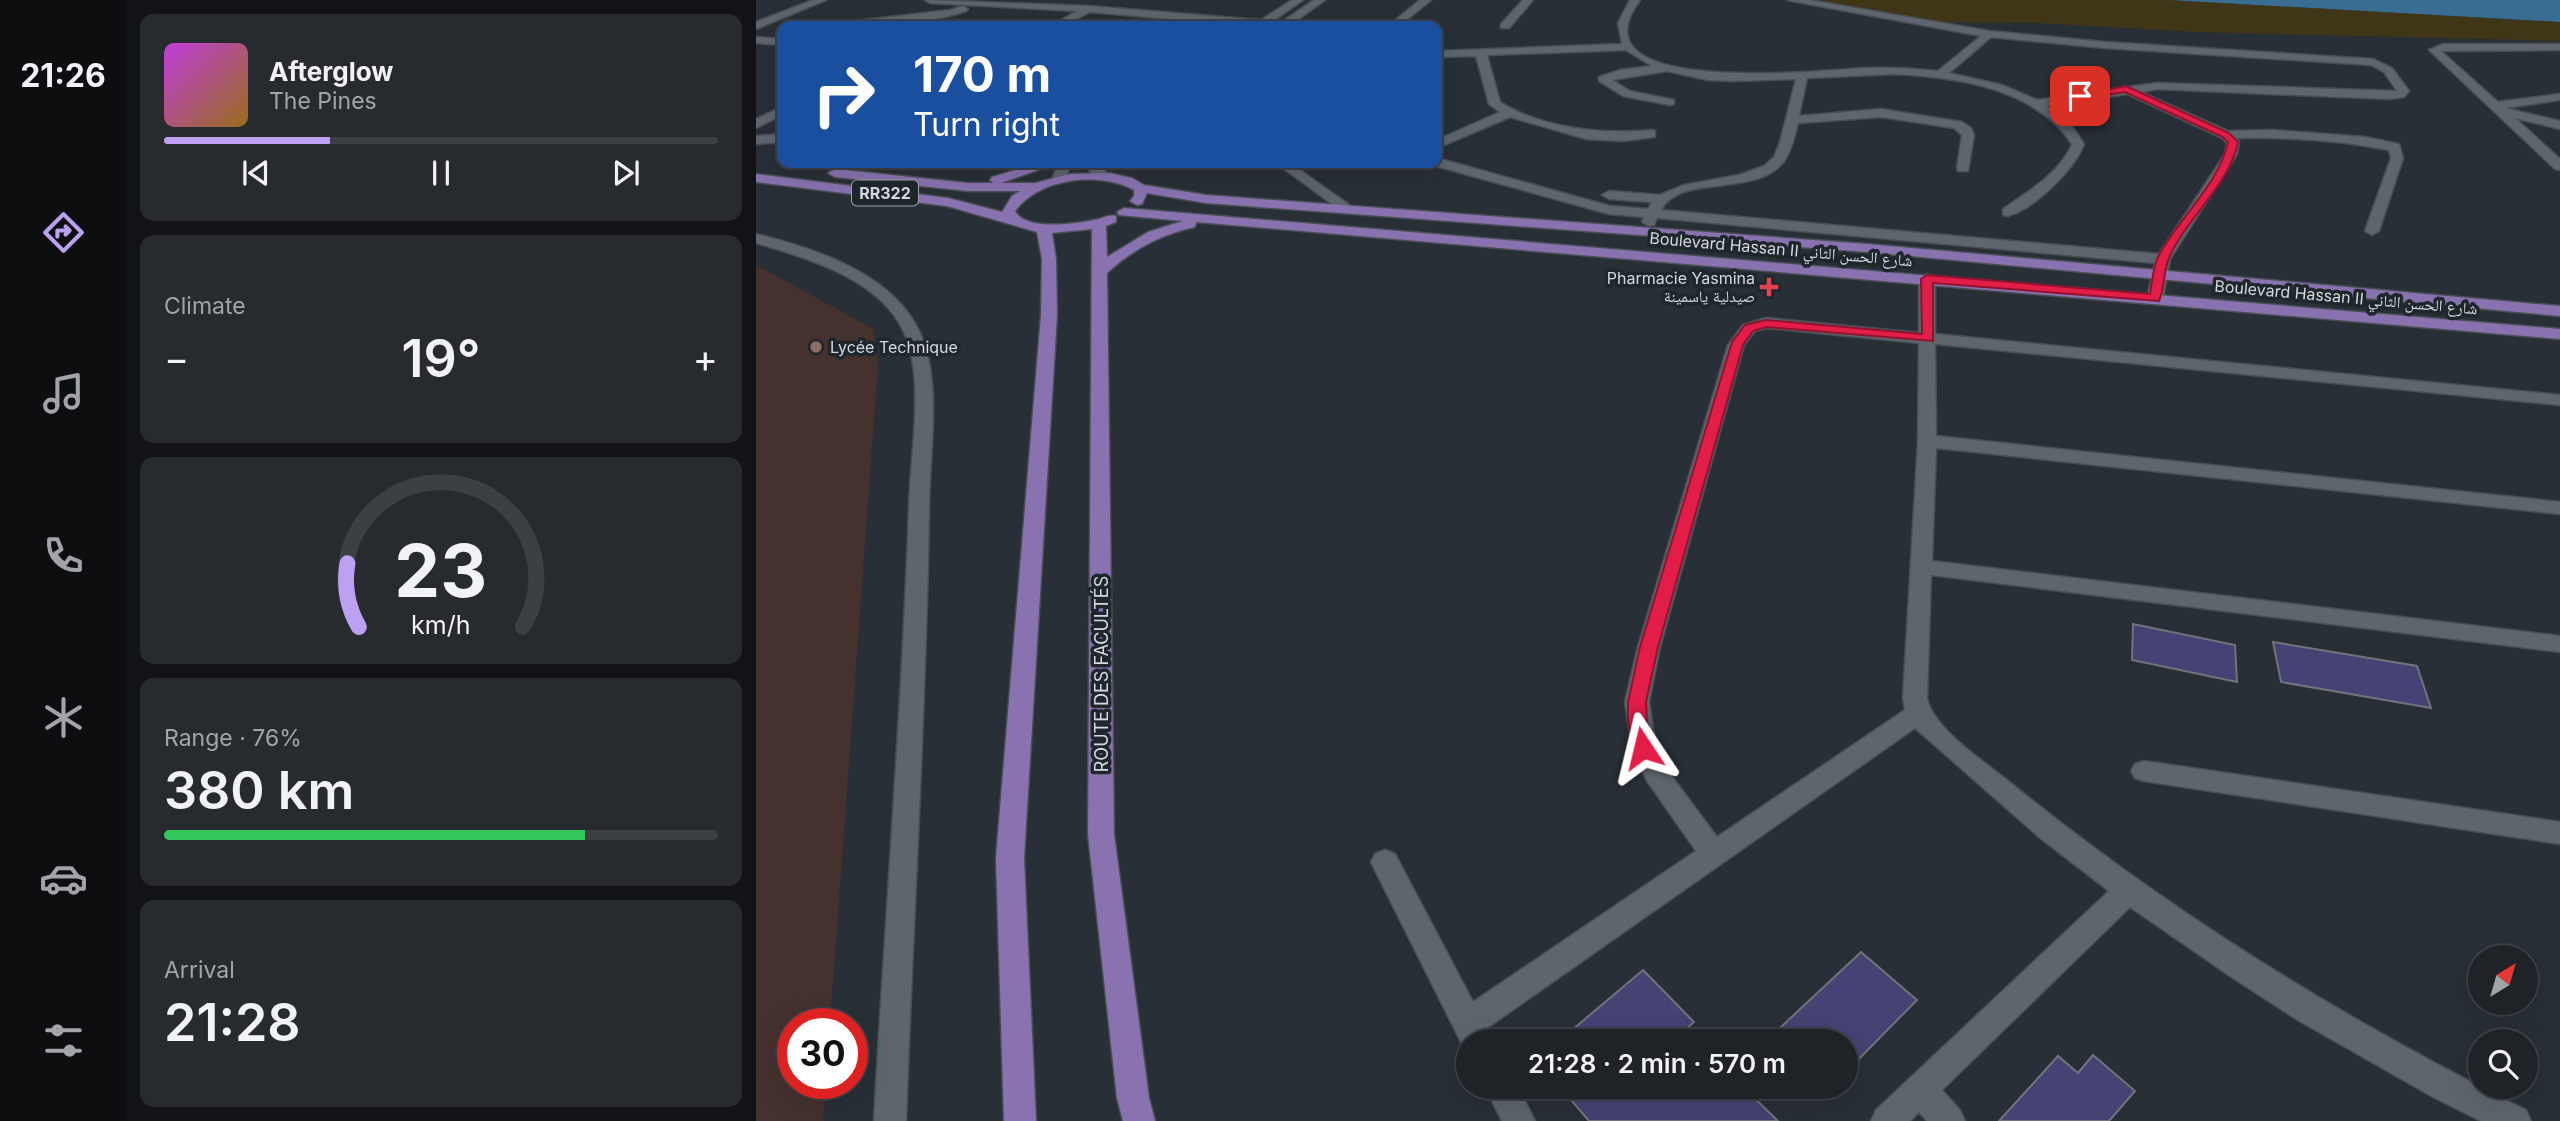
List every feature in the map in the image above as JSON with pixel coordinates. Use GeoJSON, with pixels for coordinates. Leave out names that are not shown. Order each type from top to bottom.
{"type":"FeatureCollection","features":[{"type":"Feature","properties":{"kind":"main road"},"geometry":{"type":"LineString","coordinates":[[756,164],[777,166]]}},
{"type":"Feature","properties":{"kind":"main road"},"geometry":{"type":"LineString","coordinates":[[968,187],[1037,168]]}},
{"type":"Feature","properties":{"kind":"main road","name":"RR322"},"geometry":{"type":"LineString","coordinates":[[824,171],[968,187],[1039,186]]}},
{"type":"Feature","properties":{"kind":"main road","name":"RR322"},"geometry":{"type":"LineString","coordinates":[[1012,219],[1008,212],[1012,203],[1039,186],[1059,180],[1102,176],[1132,182],[1140,188]]}},
{"type":"Feature","properties":{"kind":"main road","name":"RR322"},"geometry":{"type":"LineString","coordinates":[[756,178],[911,196],[1044,229],[1099,224],[1124,212]]}},
{"type":"Feature","properties":{"kind":"main road"},"geometry":{"type":"LineString","coordinates":[[1124,212],[1136,204],[1141,196],[1140,188]]}},
{"type":"Feature","properties":{"kind":"main road","name":"Boulevard Hassan II شارع الحسن الثاني"},"geometry":{"type":"LineString","coordinates":[[1140,188],[1206,199],[1645,230],[2560,311]]}},
{"type":"Feature","properties":{"kind":"main road","name":"Boulevard Hassan II شارع الحسن الثاني"},"geometry":{"type":"LineString","coordinates":[[1124,212],[2560,334]]}},
{"type":"Feature","properties":{"kind":"main road"},"geometry":{"type":"LineString","coordinates":[[1100,271],[1117,255],[1153,234],[1182,225],[1217,220]]}},
{"type":"Feature","properties":{"kind":"main road","name":"ROUTE DES FACULTÉS"},"geometry":{"type":"LineString","coordinates":[[1099,224],[1101,834],[1133,1098],[1139,1121]]}},
{"type":"Feature","properties":{"kind":"main road"},"geometry":{"type":"LineString","coordinates":[[1020,1121],[1010,858],[1049,315],[1049,260],[1044,229]]}},
{"type":"Feature","properties":{"kind":"street"},"geometry":{"type":"LineString","coordinates":[[756,26],[821,0]]}},
{"type":"Feature","properties":{"kind":"street"},"geometry":{"type":"LineString","coordinates":[[930,0],[988,1],[1228,21]]}},
{"type":"Feature","properties":{"kind":"street"},"geometry":{"type":"LineString","coordinates":[[1266,21],[1298,0]]}},
{"type":"Feature","properties":{"kind":"street"},"geometry":{"type":"LineString","coordinates":[[1290,21],[1320,0]]}},
{"type":"Feature","properties":{"kind":"street"},"geometry":{"type":"LineString","coordinates":[[1399,21],[1426,0]]}},
{"type":"Feature","properties":{"kind":"street"},"geometry":{"type":"LineString","coordinates":[[1505,26],[1528,0]]}},
{"type":"Feature","properties":{"kind":"street"},"geometry":{"type":"LineString","coordinates":[[1627,47],[1622,31],[1623,22],[1626,12],[1635,0]]}},
{"type":"Feature","properties":{"kind":"street"},"geometry":{"type":"LineString","coordinates":[[1792,0],[1989,34],[2105,45],[2370,62],[2388,70],[2403,91],[2400,95],[2389,96],[2157,86],[2034,104]]}},
{"type":"Feature","properties":{"kind":"street"},"geometry":{"type":"LineString","coordinates":[[882,21],[952,13],[988,1]]}},
{"type":"Feature","properties":{"kind":"street"},"geometry":{"type":"LineString","coordinates":[[1066,21],[1089,9]]}},
{"type":"Feature","properties":{"kind":"street"},"geometry":{"type":"LineString","coordinates":[[949,21],[952,13]]}},
{"type":"Feature","properties":{"kind":"street"},"geometry":{"type":"LineString","coordinates":[[1164,21],[1174,16]]}},
{"type":"Feature","properties":{"kind":"street"},"geometry":{"type":"LineString","coordinates":[[1940,75],[1989,34]]}},
{"type":"Feature","properties":{"kind":"street"},"geometry":{"type":"LineString","coordinates":[[756,40],[777,41]]}},
{"type":"Feature","properties":{"kind":"street"},"geometry":{"type":"LineString","coordinates":[[1442,54],[1627,47],[1667,68]]}},
{"type":"Feature","properties":{"kind":"street"},"geometry":{"type":"LineString","coordinates":[[2560,47],[2443,47],[2434,50],[2560,166]]}},
{"type":"Feature","properties":{"kind":"street"},"geometry":{"type":"LineString","coordinates":[[1481,53],[1495,104],[1509,113],[1586,135],[1622,137],[1651,134]]}},
{"type":"Feature","properties":{"kind":"street"},"geometry":{"type":"LineString","coordinates":[[1670,102],[1627,94],[1603,79],[1620,73],[1667,68],[1728,78],[1869,71],[1940,75],[1994,86],[2034,104],[2061,122],[2078,144],[2071,159],[2008,212]]}},
{"type":"Feature","properties":{"kind":"street"},"geometry":{"type":"LineString","coordinates":[[1543,192],[1662,199],[1686,189],[1755,174],[1774,165],[1786,143],[1802,76]]}},
{"type":"Feature","properties":{"kind":"street"},"geometry":{"type":"LineString","coordinates":[[2126,89],[2226,135],[2233,142],[2231,153],[2163,259],[2155,298]]}},
{"type":"Feature","properties":{"kind":"street"},"geometry":{"type":"LineString","coordinates":[[2499,109],[2560,97]]}},
{"type":"Feature","properties":{"kind":"street"},"geometry":{"type":"LineString","coordinates":[[2499,109],[2560,125]]}},
{"type":"Feature","properties":{"kind":"street"},"geometry":{"type":"LineString","coordinates":[[1442,142],[1509,113]]}},
{"type":"Feature","properties":{"kind":"street"},"geometry":{"type":"LineString","coordinates":[[1790,120],[1881,113],[1958,125],[1968,135],[1964,168]]}},
{"type":"Feature","properties":{"kind":"street"},"geometry":{"type":"LineString","coordinates":[[756,124],[777,114]]}},
{"type":"Feature","properties":{"kind":"street"},"geometry":{"type":"LineString","coordinates":[[2226,135],[2272,134],[2393,145],[2398,152],[2397,158],[2372,231]]}},
{"type":"Feature","properties":{"kind":"street"},"geometry":{"type":"LineString","coordinates":[[756,139],[777,138]]}},
{"type":"Feature","properties":{"kind":"street"},"geometry":{"type":"LineString","coordinates":[[1442,163],[1609,210],[2163,259]]}},
{"type":"Feature","properties":{"kind":"street"},"geometry":{"type":"LineString","coordinates":[[1059,180],[1063,168]]}},
{"type":"Feature","properties":{"kind":"street"},"geometry":{"type":"LineString","coordinates":[[1095,168],[1102,176]]}},
{"type":"Feature","properties":{"kind":"street"},"geometry":{"type":"LineString","coordinates":[[1289,168],[1348,209]]}},
{"type":"Feature","properties":{"kind":"street"},"geometry":{"type":"LineString","coordinates":[[1645,230],[1662,199]]}},
{"type":"Feature","properties":{"kind":"street"},"geometry":{"type":"LineString","coordinates":[[756,238],[856,276],[887,299],[911,329],[921,369],[916,604],[890,1121]]}},
{"type":"Feature","properties":{"kind":"street"},"geometry":{"type":"LineString","coordinates":[[1927,279],[1927,440],[1915,698],[1918,713],[1954,749],[2052,834],[2128,891],[2254,976],[2438,1084],[2515,1121]]}},
{"type":"Feature","properties":{"kind":"street"},"geometry":{"type":"LineString","coordinates":[[1713,853],[1660,780],[1643,748],[1637,722],[1637,702],[1649,647],[1736,345],[1749,328],[1766,323],[2560,400]]}},
{"type":"Feature","properties":{"kind":"street"},"geometry":{"type":"LineString","coordinates":[[1927,440],[2560,508]]}},
{"type":"Feature","properties":{"kind":"street"},"geometry":{"type":"LineString","coordinates":[[1922,567],[2560,644]]}},
{"type":"Feature","properties":{"kind":"street"},"geometry":{"type":"LineString","coordinates":[[1477,1029],[1713,853],[1918,713]]}},
{"type":"Feature","properties":{"kind":"street"},"geometry":{"type":"LineString","coordinates":[[2144,771],[2560,832]]}},
{"type":"Feature","properties":{"kind":"street"},"geometry":{"type":"LineString","coordinates":[[1385,862],[1470,1029]]}},
{"type":"Feature","properties":{"kind":"street"},"geometry":{"type":"LineString","coordinates":[[1887,1121],[2128,891]]}},
{"type":"Feature","properties":{"kind":"street"},"geometry":{"type":"LineString","coordinates":[[1920,1090],[1949,1121]]}},
{"type":"Feature","properties":{"kind":"street"},"geometry":{"type":"LineString","coordinates":[[1508,1099],[1520,1121]]}},
{"type":"Feature","properties":{"kind":"shaded area"},"geometry":{"type":"Polygon","coordinates":[[[756,265],[873,329],[878,364],[831,1008],[777,1008],[777,1099],[825,1099],[823,1121],[756,1121],[756,265]]]}},
{"type":"Feature","properties":{"kind":"sand"},"geometry":{"type":"Polygon","coordinates":[[[1801,0],[2169,0],[2560,22],[2560,41],[2196,32],[2037,23],[1944,22],[1801,0]]]}},
{"type":"Feature","properties":{"kind":"water"},"geometry":{"type":"Polygon","coordinates":[[[2169,0],[2560,0],[2560,22],[2169,0]]]}},
{"type":"Feature","properties":{"kind":"building"},"geometry":{"type":"Polygon","coordinates":[[[2133,624],[2235,645],[2237,682],[2132,660],[2133,624]]]}},
{"type":"Feature","properties":{"kind":"building"},"geometry":{"type":"Polygon","coordinates":[[[2273,642],[2417,666],[2431,708],[2281,682],[2273,642]]]}},
{"type":"Feature","properties":{"kind":"building"},"geometry":{"type":"Polygon","coordinates":[[[1861,952],[1917,1000],[1858,1060],[1858,1029],[1779,1029],[1861,952]]]}},
{"type":"Feature","properties":{"kind":"building"},"geometry":{"type":"Polygon","coordinates":[[[1643,970],[1694,1022],[1686,1029],[1573,1029],[1643,970]]]}},
{"type":"Feature","properties":{"kind":"building"},"geometry":{"type":"Polygon","coordinates":[[[2093,1055],[2135,1091],[2109,1121],[1999,1121],[2058,1056],[2078,1073],[2093,1055]]]}},
{"type":"Feature","properties":{"kind":"building"},"geometry":{"type":"Polygon","coordinates":[[[1570,1099],[1755,1099],[1778,1121],[1589,1121],[1570,1099]]]}},
{"type":"Feature","properties":{"kind":"place","name":"Pharmacie Yasmina صيدلية ياسمينة"},"geometry":{"type":"Point","coordinates":[1769,287]}},
{"type":"Feature","properties":{"kind":"place","name":"Lycée Technique"},"geometry":{"type":"Point","coordinates":[816,347]}},
{"type":"Feature","properties":{"kind":"route"},"geometry":{"type":"LineString","coordinates":[[1643,748],[1637,722],[1637,702],[1649,647],[1736,345],[1749,328],[1766,323],[1928,338],[1927,279],[2155,298],[2163,259],[2218,175],[2231,153],[2233,142],[2226,135],[2126,89],[2080,96]]}}]}
